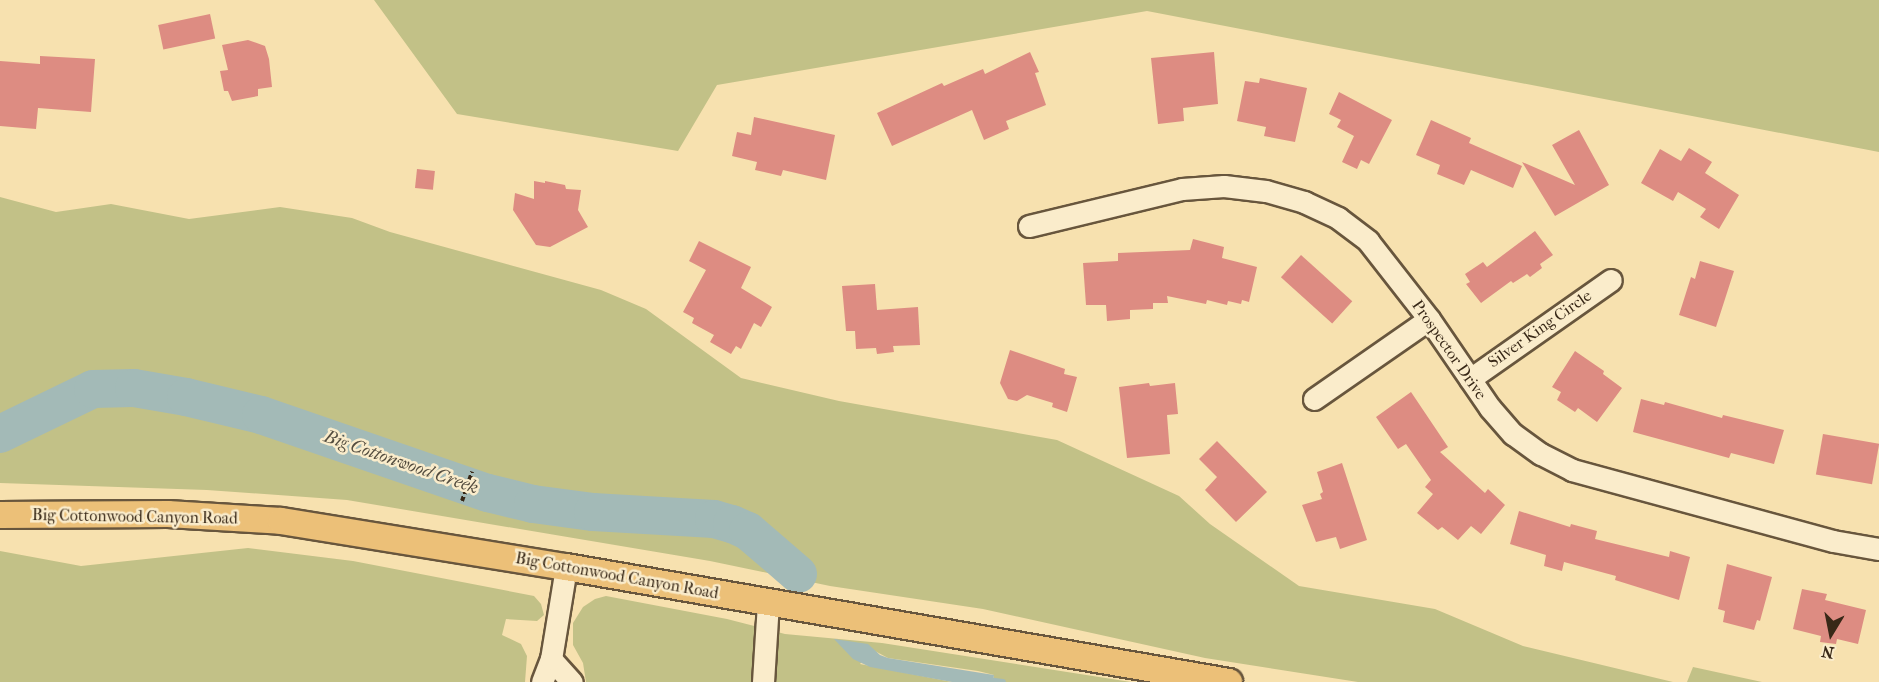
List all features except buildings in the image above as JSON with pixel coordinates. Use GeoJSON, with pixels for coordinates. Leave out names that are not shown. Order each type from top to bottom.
{"type":"FeatureCollection","features":[{"type":"Feature","properties":{"kind":"main road","name":"Big Cottonwood Canyon Road"},"geometry":{"type":"LineString","coordinates":[[0,515],[168,514],[281,521],[566,567],[1229,682]]}},
{"type":"Feature","properties":{"kind":"street","name":"Prospector Drive"},"geometry":{"type":"LineString","coordinates":[[1029,226],[1182,189],[1224,186],[1266,190],[1304,202],[1338,218],[1368,242],[1429,319],[1490,408],[1513,434],[1541,454],[1572,470],[1833,541],[1879,549]]}},
{"type":"Feature","properties":{"kind":"street","name":"Silver King Circle"},"geometry":{"type":"LineString","coordinates":[[1470,379],[1611,280]]}},
{"type":"Feature","properties":{"kind":"street"},"geometry":{"type":"LineString","coordinates":[[1314,399],[1429,319]]}},
{"type":"Feature","properties":{"kind":"street"},"geometry":{"type":"LineString","coordinates":[[542,682],[551,659],[566,567]]}},
{"type":"Feature","properties":{"kind":"street"},"geometry":{"type":"LineString","coordinates":[[763,682],[768,602]]}},
{"type":"Feature","properties":{"kind":"street"},"geometry":{"type":"LineString","coordinates":[[551,659],[572,682]]}},
{"type":"Feature","properties":{"kind":"path"},"geometry":{"type":"LineString","coordinates":[[462,501],[471,472]]}},
{"type":"Feature","properties":{"kind":"shaded area"},"geometry":{"type":"Polygon","coordinates":[[[374,0],[1879,0],[1879,152],[1147,11],[717,85],[678,151],[457,114],[374,0]]]}},
{"type":"Feature","properties":{"kind":"shaded area"},"geometry":{"type":"Polygon","coordinates":[[[0,197],[56,212],[111,204],[189,219],[280,207],[352,218],[390,232],[601,290],[646,309],[741,378],[839,401],[1057,440],[1179,496],[1210,524],[1299,586],[1435,609],[1523,646],[1673,682],[1358,682],[1205,658],[983,609],[830,586],[710,561],[347,500],[207,490],[0,483],[0,197]]]}},
{"type":"Feature","properties":{"kind":"shaded area"},"geometry":{"type":"Polygon","coordinates":[[[248,548],[353,561],[534,596],[541,604],[544,615],[537,621],[506,619],[502,635],[521,644],[527,656],[525,682],[0,682],[0,551],[81,566],[248,548]]]}},
{"type":"Feature","properties":{"kind":"shaded area"},"geometry":{"type":"Polygon","coordinates":[[[606,596],[727,619],[785,634],[882,643],[1131,682],[993,682],[994,675],[888,658],[873,650],[860,664],[952,682],[586,682],[583,663],[573,645],[573,623],[583,607],[595,599],[606,596]]]}},
{"type":"Feature","properties":{"kind":"shaded area"},"geometry":{"type":"Polygon","coordinates":[[[1693,667],[1762,682],[1687,682],[1693,667]]]}},
{"type":"Feature","properties":{"kind":"water"},"geometry":{"type":"Polygon","coordinates":[[[834,639],[868,644],[880,655],[888,658],[994,675],[993,682],[952,682],[870,667],[853,659],[834,639]]]}},
{"type":"Feature","properties":{"kind":"waterway","name":"Big Cottonwood Creek"},"geometry":{"type":"LineString","coordinates":[[0,434],[93,389],[134,388],[186,397],[261,415],[488,493],[533,504],[593,512],[714,519],[732,524],[748,531],[798,574]]}},
{"type":"Feature","properties":{"kind":"waterway"},"geometry":{"type":"LineString","coordinates":[[987,680],[1003,682]]}}]}
